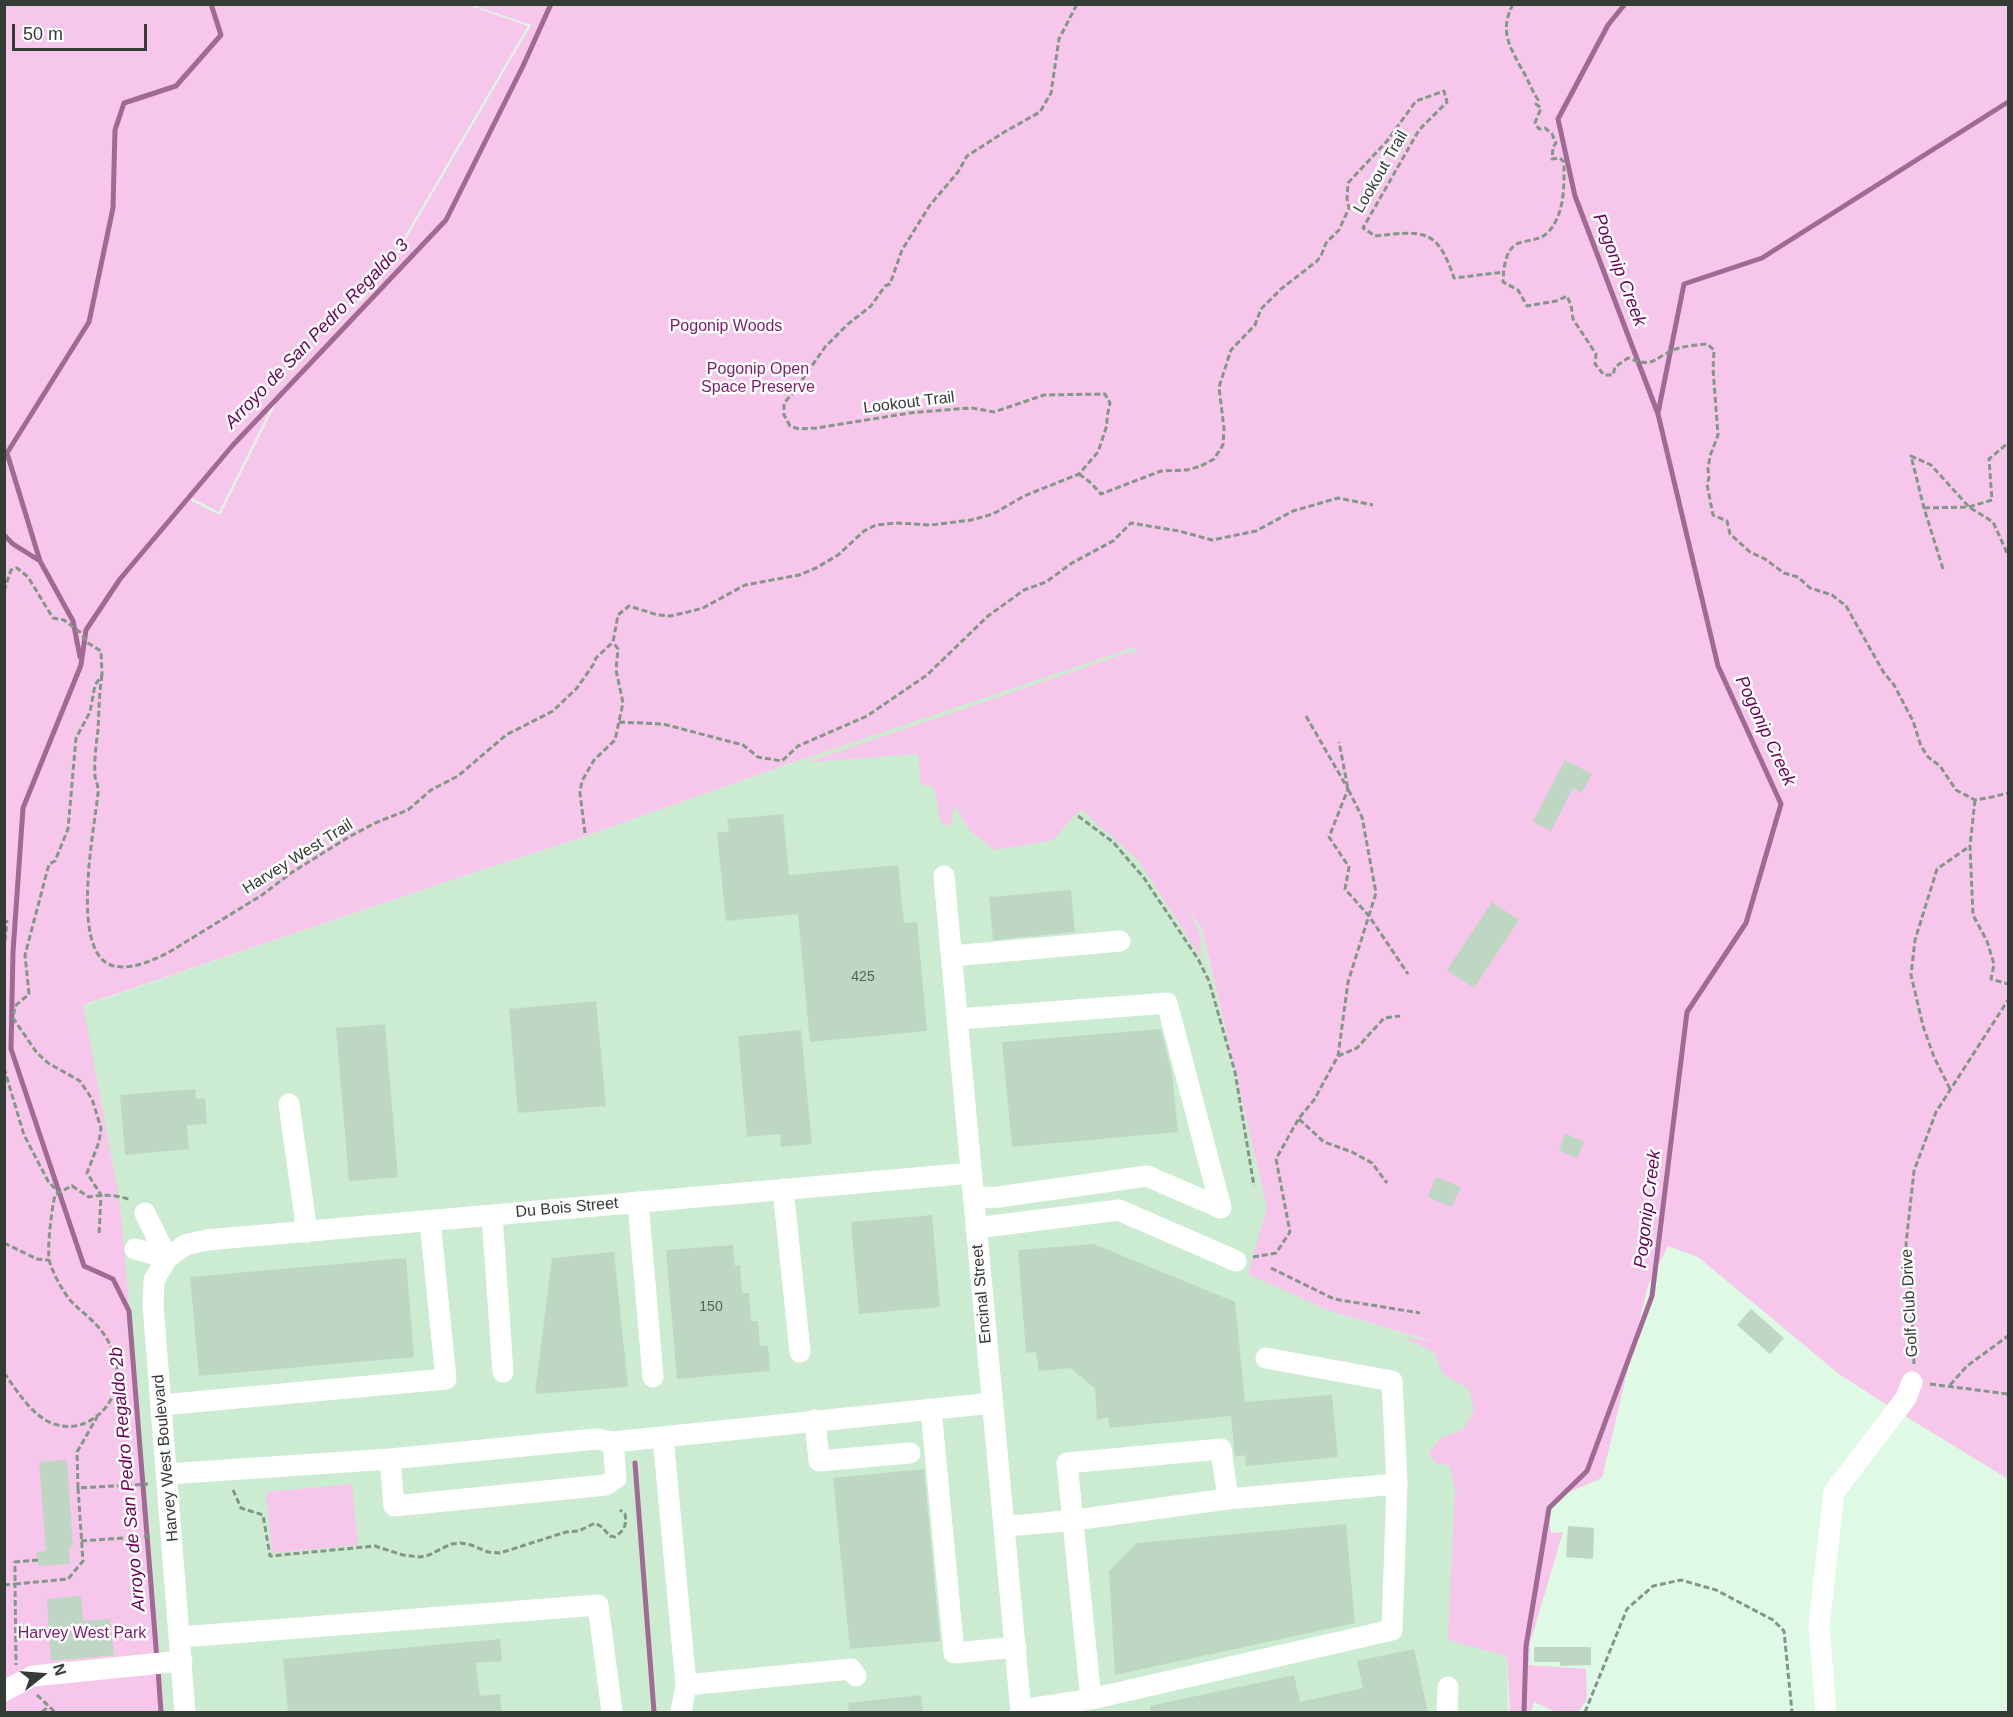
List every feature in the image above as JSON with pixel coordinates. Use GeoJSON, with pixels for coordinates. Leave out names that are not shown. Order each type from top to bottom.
{"type":"FeatureCollection","features":[{"type":"Feature","properties":{"kind":"street","name":"Encinal Street"},"geometry":{"type":"LineString","coordinates":[[945,876],[1021,1712]]}},
{"type":"Feature","properties":{"kind":"street"},"geometry":{"type":"LineString","coordinates":[[952,956],[1120,941]]}},
{"type":"Feature","properties":{"kind":"street"},"geometry":{"type":"LineString","coordinates":[[958,1019],[1167,1004],[1221,1208],[1147,1176],[998,1197],[973,1198]]}},
{"type":"Feature","properties":{"kind":"street"},"geometry":{"type":"LineString","coordinates":[[289,1104],[307,1232]]}},
{"type":"Feature","properties":{"kind":"street","name":"Du Bois Street"},"geometry":{"type":"LineString","coordinates":[[167,1258],[185,1245],[207,1240],[972,1173]]}},
{"type":"Feature","properties":{"kind":"street"},"geometry":{"type":"LineString","coordinates":[[783,1189],[800,1352]]}},
{"type":"Feature","properties":{"kind":"street"},"geometry":{"type":"LineString","coordinates":[[638,1202],[652,1377]]}},
{"type":"Feature","properties":{"kind":"street"},"geometry":{"type":"LineString","coordinates":[[138,1207],[167,1258]]}},
{"type":"Feature","properties":{"kind":"street"},"geometry":{"type":"LineString","coordinates":[[976,1228],[1119,1210],[1236,1261]]}},
{"type":"Feature","properties":{"kind":"street"},"geometry":{"type":"LineString","coordinates":[[492,1215],[503,1372]]}},
{"type":"Feature","properties":{"kind":"street"},"geometry":{"type":"LineString","coordinates":[[161,1405],[446,1379],[430,1221]]}},
{"type":"Feature","properties":{"kind":"street"},"geometry":{"type":"LineString","coordinates":[[135,1249],[167,1258]]}},
{"type":"Feature","properties":{"kind":"street","name":"Harvey West Boulevard"},"geometry":{"type":"LineString","coordinates":[[167,1258],[154,1280],[153,1305],[185,1713]]}},
{"type":"Feature","properties":{"kind":"street"},"geometry":{"type":"LineString","coordinates":[[1021,1712],[1091,1699],[1392,1630],[1397,1484],[1392,1381],[1266,1358]]}},
{"type":"Feature","properties":{"kind":"street"},"geometry":{"type":"LineString","coordinates":[[1826,1713],[1819,1626],[1834,1492],[1906,1398],[1912,1382]]}},
{"type":"Feature","properties":{"kind":"street"},"geometry":{"type":"LineString","coordinates":[[167,1474],[390,1459],[596,1439],[613,1442],[993,1403]]}},
{"type":"Feature","properties":{"kind":"street"},"geometry":{"type":"LineString","coordinates":[[931,1409],[954,1653],[1016,1647]]}},
{"type":"Feature","properties":{"kind":"street"},"geometry":{"type":"LineString","coordinates":[[815,1420],[819,1461],[910,1453]]}},
{"type":"Feature","properties":{"kind":"street"},"geometry":{"type":"LineString","coordinates":[[663,1437],[686,1685],[681,1713]]}},
{"type":"Feature","properties":{"kind":"street"},"geometry":{"type":"LineString","coordinates":[[390,1459],[394,1506],[606,1485],[616,1478],[613,1442]]}},
{"type":"Feature","properties":{"kind":"street"},"geometry":{"type":"LineString","coordinates":[[1091,1699],[1067,1463],[1221,1449],[1228,1499]]}},
{"type":"Feature","properties":{"kind":"street"},"geometry":{"type":"LineString","coordinates":[[1004,1526],[1228,1499],[1397,1484]]}},
{"type":"Feature","properties":{"kind":"street"},"geometry":{"type":"LineString","coordinates":[[180,1637],[598,1605],[612,1713]]}},
{"type":"Feature","properties":{"kind":"street"},"geometry":{"type":"LineString","coordinates":[[4,1691],[33,1676],[182,1661]]}},
{"type":"Feature","properties":{"kind":"street"},"geometry":{"type":"LineString","coordinates":[[686,1685],[851,1669],[856,1676]]}},
{"type":"Feature","properties":{"kind":"street"},"geometry":{"type":"LineString","coordinates":[[1447,1713],[1448,1687]]}},
{"type":"Feature","properties":{"kind":"path","name":"Lookout Trail"},"geometry":{"type":"LineString","coordinates":[[1077,4],[1059,39],[1051,93],[1040,112],[1006,130],[967,156],[958,172],[930,205],[902,250],[890,284],[885,286],[871,306],[848,324],[825,347],[784,403],[784,415],[790,426],[799,429],[956,409],[972,408],[994,412],[1044,395],[1105,394],[1110,403],[1107,425],[1098,452],[1079,474],[1101,494],[1161,471],[1187,470],[1201,466],[1214,459],[1222,445],[1224,429],[1219,387],[1232,350],[1255,325],[1261,309],[1281,289],[1317,261],[1326,243],[1339,230],[1349,208],[1348,183],[1388,141],[1416,101],[1444,91],[1447,102],[1419,130],[1363,228],[1375,236],[1414,232],[1433,237],[1447,256],[1454,278],[1504,272]]}},
{"type":"Feature","properties":{"kind":"path"},"geometry":{"type":"LineString","coordinates":[[1513,4],[1508,14],[1506,30],[1508,42],[1538,100],[1536,104],[1541,108],[1535,123],[1539,129],[1545,128],[1552,134],[1556,143],[1553,147],[1552,159],[1560,158],[1564,162],[1564,171],[1562,204],[1552,228],[1541,236],[1520,243],[1509,250],[1504,261],[1503,282],[1518,290],[1527,306],[1556,301],[1567,296],[1573,319],[1596,354],[1595,364],[1604,375],[1613,375],[1615,367],[1628,358],[1642,363],[1655,362],[1673,350],[1707,344],[1714,350],[1713,369],[1718,435],[1710,456],[1707,484],[1713,515],[1727,521],[1730,534],[1750,552],[1765,559],[1784,573],[1798,577],[1810,588],[1832,595],[1846,606],[1879,664],[1894,685],[1913,721],[1921,746],[1928,757],[1945,772],[1956,790],[1975,800],[2008,793]]}},
{"type":"Feature","properties":{"kind":"path"},"geometry":{"type":"LineString","coordinates":[[1924,508],[1969,507],[1992,501],[1989,459],[2008,444]]}},
{"type":"Feature","properties":{"kind":"path"},"geometry":{"type":"LineString","coordinates":[[1943,569],[1911,456],[1931,465],[1969,507],[1993,522],[2008,555]]}},
{"type":"Feature","properties":{"kind":"path","name":"Harvey West Trail"},"geometry":{"type":"LineString","coordinates":[[4,591],[11,570],[17,568],[28,577],[53,618],[64,620],[101,651],[102,675],[95,776],[98,791],[88,922],[95,949],[103,959],[112,965],[127,966],[155,959],[171,951],[262,895],[291,873],[347,838],[375,823],[408,810],[431,790],[458,776],[506,735],[553,711],[577,688],[596,658],[613,642],[618,615],[629,606],[658,615],[670,616],[703,608],[745,585],[799,575],[816,568],[838,555],[864,531],[876,525],[896,523],[932,525],[971,520],[993,513],[1024,496],[1079,474]]}},
{"type":"Feature","properties":{"kind":"path"},"geometry":{"type":"LineString","coordinates":[[619,722],[663,724],[743,745],[758,757],[782,761],[798,746],[867,716],[893,699],[927,675],[988,616],[1024,590],[1046,582],[1072,562],[1113,541],[1131,523],[1179,531],[1212,540],[1256,531],[1293,511],[1338,498],[1373,505]]}},
{"type":"Feature","properties":{"kind":"path"},"geometry":{"type":"LineString","coordinates":[[585,833],[581,800],[582,781],[594,760],[615,740],[623,703],[616,670],[618,649],[613,642]]}},
{"type":"Feature","properties":{"kind":"path"},"geometry":{"type":"LineString","coordinates":[[99,1235],[101,1195],[87,1173],[99,1142],[101,1128],[92,1100],[80,1081],[48,1063],[37,1053],[13,1018],[15,1006],[28,994],[25,955],[39,898],[49,864],[55,861],[68,830],[76,738],[90,712],[95,685],[102,675]]}},
{"type":"Feature","properties":{"kind":"path"},"geometry":{"type":"LineString","coordinates":[[1236,1261],[1276,1252],[1290,1232],[1276,1159],[1299,1118],[1314,1100],[1338,1056],[1348,982],[1376,893],[1362,817],[1306,716]]}},
{"type":"Feature","properties":{"kind":"path"},"geometry":{"type":"LineString","coordinates":[[1340,742],[1348,789],[1329,837],[1349,867],[1345,889],[1369,916],[1408,974]]}},
{"type":"Feature","properties":{"kind":"path"},"geometry":{"type":"LineString","coordinates":[[1975,800],[1970,846],[1973,915],[1987,941],[1994,964],[1991,979],[2008,984]]}},
{"type":"Feature","properties":{"kind":"path"},"geometry":{"type":"LineString","coordinates":[[1078,816],[1113,842],[1144,878],[1198,959],[1209,981],[1235,1072],[1254,1186]]}},
{"type":"Feature","properties":{"kind":"path"},"geometry":{"type":"LineString","coordinates":[[1951,1090],[1930,1047],[1911,975],[1915,940],[1937,869],[1970,846]]}},
{"type":"Feature","properties":{"kind":"path"},"geometry":{"type":"LineString","coordinates":[[4,950],[6,922]]}},
{"type":"Feature","properties":{"kind":"path","name":"Golf Club Drive"},"geometry":{"type":"LineString","coordinates":[[1912,1382],[1915,1355],[1906,1244],[1914,1171],[1936,1112],[2008,1000]]}},
{"type":"Feature","properties":{"kind":"path"},"geometry":{"type":"LineString","coordinates":[[1338,1056],[1358,1048],[1384,1018],[1400,1016]]}},
{"type":"Feature","properties":{"kind":"path"},"geometry":{"type":"LineString","coordinates":[[4,1068],[24,1136],[48,1181],[57,1192],[74,1185]]}},
{"type":"Feature","properties":{"kind":"path"},"geometry":{"type":"LineString","coordinates":[[1299,1118],[1324,1142],[1352,1152],[1372,1163],[1387,1183]]}},
{"type":"Feature","properties":{"kind":"path"},"geometry":{"type":"LineString","coordinates":[[74,1185],[89,1197],[101,1195],[125,1198],[138,1207]]}},
{"type":"Feature","properties":{"kind":"path"},"geometry":{"type":"LineString","coordinates":[[4,1373],[35,1413],[52,1423],[69,1427],[83,1425],[98,1416],[110,1404],[116,1388],[117,1372],[112,1350],[100,1329],[68,1298],[49,1260],[51,1211],[55,1195],[74,1185]]}},
{"type":"Feature","properties":{"kind":"path"},"geometry":{"type":"LineString","coordinates":[[4,1243],[37,1260],[49,1260]]}},
{"type":"Feature","properties":{"kind":"path"},"geometry":{"type":"LineString","coordinates":[[1271,1268],[1334,1299],[1420,1313]]}},
{"type":"Feature","properties":{"kind":"path"},"geometry":{"type":"LineString","coordinates":[[1950,1385],[1967,1366],[2008,1336]]}},
{"type":"Feature","properties":{"kind":"path"},"geometry":{"type":"LineString","coordinates":[[1912,1382],[2008,1394]]}},
{"type":"Feature","properties":{"kind":"path"},"geometry":{"type":"LineString","coordinates":[[4,1585],[68,1579],[82,1561],[77,1452],[98,1416]]}},
{"type":"Feature","properties":{"kind":"path"},"geometry":{"type":"LineString","coordinates":[[78,1488],[148,1484]]}},
{"type":"Feature","properties":{"kind":"path"},"geometry":{"type":"LineString","coordinates":[[233,1489],[241,1508],[263,1515],[270,1556],[375,1546],[403,1555],[420,1557],[461,1543],[488,1552],[500,1553],[566,1532],[579,1531],[595,1523],[603,1527],[610,1536],[615,1537],[624,1530],[626,1522],[625,1514],[620,1510]]}},
{"type":"Feature","properties":{"kind":"path"},"geometry":{"type":"LineString","coordinates":[[81,1541],[152,1536]]}},
{"type":"Feature","properties":{"kind":"path"},"geometry":{"type":"LineString","coordinates":[[33,1676],[37,1668],[16,1665],[15,1562],[38,1560]]}},
{"type":"Feature","properties":{"kind":"path"},"geometry":{"type":"LineString","coordinates":[[1585,1713],[1627,1609],[1653,1586],[1681,1581],[1716,1590],[1773,1620],[1784,1631],[1792,1713]]}},
{"type":"Feature","properties":{"kind":"path"},"geometry":{"type":"LineString","coordinates":[[42,1713],[49,1706],[55,1713]]}},
{"type":"Feature","properties":{"kind":"shaded area"},"geometry":{"type":"Polygon","coordinates":[[[1135,646],[1267,1208],[1330,1311],[1440,1344],[1527,1359],[1505,1562],[1508,1712],[164,1712],[157,1621],[82,1006],[577,839],[1135,646]]]}},
{"type":"Feature","properties":{"kind":"green space","name":"Pogonip Open Space Preserve"},"geometry":{"type":"Polygon","coordinates":[[[466,4],[528,26],[384,272],[326,342],[387,271],[531,25],[472,5],[2008,5],[2008,1479],[1839,1374],[1698,1257],[1668,1246],[1648,1285],[1602,1478],[1560,1496],[1547,1510],[1551,1533],[1563,1532],[1530,1643],[1529,1665],[1586,1669],[1587,1700],[1578,1712],[1556,1712],[1534,1702],[1531,1712],[1510,1712],[1507,1656],[1448,1640],[1455,1489],[1449,1465],[1436,1464],[1429,1453],[1441,1438],[1463,1430],[1474,1410],[1469,1389],[1443,1374],[1434,1352],[1405,1338],[1431,1341],[1330,1311],[1248,1274],[1267,1208],[1202,929],[1186,905],[1200,934],[1201,958],[1139,861],[1081,809],[1053,840],[995,850],[969,830],[954,804],[951,826],[941,823],[934,788],[921,784],[918,754],[808,762],[1133,651],[1137,657],[1135,647],[777,768],[577,839],[83,1005],[120,1203],[164,1712],[5,1712],[5,5],[466,4]],[[277,401],[270,410],[219,512],[192,498],[190,500],[220,515],[277,401]]]}},
{"type":"Feature","properties":{"kind":"green space"},"geometry":{"type":"Polygon","coordinates":[[[352,1484],[358,1545],[272,1553],[266,1492],[352,1484]]]}},
{"type":"Feature","properties":{"kind":"building"},"geometry":{"type":"Polygon","coordinates":[[[1565,760],[1592,774],[1582,793],[1573,788],[1551,831],[1533,822],[1565,760]]]}},
{"type":"Feature","properties":{"kind":"building"},"geometry":{"type":"Polygon","coordinates":[[[783,814],[789,875],[898,865],[904,923],[917,922],[927,1031],[810,1042],[798,914],[726,921],[717,833],[729,831],[727,819],[783,814]]]}},
{"type":"Feature","properties":{"kind":"building"},"geometry":{"type":"Polygon","coordinates":[[[1071,890],[1075,932],[993,940],[989,897],[1071,890]]]}},
{"type":"Feature","properties":{"kind":"building"},"geometry":{"type":"Polygon","coordinates":[[[1492,902],[1519,920],[1474,988],[1447,970],[1492,902]]]}},
{"type":"Feature","properties":{"kind":"building"},"geometry":{"type":"Polygon","coordinates":[[[596,1001],[606,1106],[518,1113],[509,1009],[596,1001]]]}},
{"type":"Feature","properties":{"kind":"building"},"geometry":{"type":"Polygon","coordinates":[[[385,1024],[398,1177],[349,1181],[336,1028],[385,1024]]]}},
{"type":"Feature","properties":{"kind":"building"},"geometry":{"type":"Polygon","coordinates":[[[1161,1029],[1172,1074],[1178,1132],[1012,1147],[1002,1042],[1161,1029]]]}},
{"type":"Feature","properties":{"kind":"building"},"geometry":{"type":"Polygon","coordinates":[[[801,1030],[812,1144],[781,1147],[780,1134],[747,1137],[738,1036],[801,1030]]]}},
{"type":"Feature","properties":{"kind":"building"},"geometry":{"type":"Polygon","coordinates":[[[195,1089],[196,1099],[205,1098],[207,1124],[187,1125],[189,1149],[125,1155],[120,1095],[195,1089]]]}},
{"type":"Feature","properties":{"kind":"building"},"geometry":{"type":"Polygon","coordinates":[[[1565,1134],[1584,1141],[1578,1158],[1559,1151],[1565,1134]]]}},
{"type":"Feature","properties":{"kind":"building"},"geometry":{"type":"Polygon","coordinates":[[[1436,1177],[1461,1187],[1452,1207],[1428,1197],[1436,1177]]]}},
{"type":"Feature","properties":{"kind":"building"},"geometry":{"type":"Polygon","coordinates":[[[932,1215],[940,1307],[859,1314],[851,1222],[932,1215]]]}},
{"type":"Feature","properties":{"kind":"building"},"geometry":{"type":"Polygon","coordinates":[[[1094,1244],[1235,1302],[1245,1402],[1332,1395],[1338,1457],[1246,1466],[1245,1455],[1235,1457],[1231,1416],[1109,1428],[1108,1417],[1097,1420],[1095,1388],[1070,1368],[1039,1371],[1036,1352],[1026,1353],[1018,1250],[1094,1244]]]}},
{"type":"Feature","properties":{"kind":"building"},"geometry":{"type":"Polygon","coordinates":[[[733,1245],[735,1266],[740,1265],[742,1293],[749,1293],[751,1321],[758,1321],[760,1346],[768,1346],[770,1371],[677,1379],[666,1250],[733,1245]]]}},
{"type":"Feature","properties":{"kind":"building"},"geometry":{"type":"Polygon","coordinates":[[[614,1252],[628,1387],[535,1394],[552,1258],[614,1252]]]}},
{"type":"Feature","properties":{"kind":"building"},"geometry":{"type":"Polygon","coordinates":[[[406,1258],[414,1357],[199,1376],[190,1277],[406,1258]]]}},
{"type":"Feature","properties":{"kind":"building"},"geometry":{"type":"Polygon","coordinates":[[[1751,1309],[1784,1338],[1770,1354],[1737,1325],[1751,1309]]]}},
{"type":"Feature","properties":{"kind":"building"},"geometry":{"type":"Polygon","coordinates":[[[67,1460],[73,1547],[69,1547],[70,1564],[38,1566],[37,1552],[46,1551],[39,1462],[67,1460]]]}},
{"type":"Feature","properties":{"kind":"building"},"geometry":{"type":"Polygon","coordinates":[[[924,1469],[940,1641],[850,1649],[833,1478],[924,1469]]]}},
{"type":"Feature","properties":{"kind":"building"},"geometry":{"type":"Polygon","coordinates":[[[1346,1524],[1355,1623],[1115,1675],[1109,1571],[1137,1543],[1346,1524]]]}},
{"type":"Feature","properties":{"kind":"building"},"geometry":{"type":"Polygon","coordinates":[[[1568,1526],[1594,1528],[1593,1559],[1566,1557],[1568,1526]]]}},
{"type":"Feature","properties":{"kind":"building"},"geometry":{"type":"Polygon","coordinates":[[[81,1596],[83,1621],[110,1619],[114,1655],[51,1661],[47,1599],[81,1596]]]}},
{"type":"Feature","properties":{"kind":"building"},"geometry":{"type":"Polygon","coordinates":[[[500,1639],[502,1661],[476,1663],[480,1696],[500,1694],[502,1713],[288,1713],[283,1659],[500,1639]]]}},
{"type":"Feature","properties":{"kind":"building"},"geometry":{"type":"Polygon","coordinates":[[[1534,1647],[1591,1647],[1591,1665],[1560,1666],[1560,1662],[1534,1662],[1534,1647]]]}},
{"type":"Feature","properties":{"kind":"building"},"geometry":{"type":"Polygon","coordinates":[[[1414,1649],[1428,1713],[1151,1713],[1150,1706],[1294,1675],[1300,1702],[1363,1688],[1357,1661],[1414,1649]]]}},
{"type":"Feature","properties":{"kind":"building"},"geometry":{"type":"Polygon","coordinates":[[[921,1695],[923,1713],[849,1713],[848,1703],[921,1695]]]}},
{"type":"Feature","properties":{"kind":"waterway","name":"Arroyo de San Pedro Regaldo 3"},"geometry":{"type":"LineString","coordinates":[[40,561],[7,453],[89,322],[113,208],[115,130],[124,103],[176,86],[221,35],[211,4]]}},
{"type":"Feature","properties":{"kind":"waterway","name":"Arroyo de San Pedro Regaldo 3"},"geometry":{"type":"LineString","coordinates":[[157,1660],[129,1311],[113,1279],[84,1266],[11,1049],[13,952],[23,808],[81,665],[86,630],[120,579],[233,445],[446,220],[523,66],[551,4]]}},
{"type":"Feature","properties":{"kind":"waterway","name":"Pogonip Creek"},"geometry":{"type":"LineString","coordinates":[[1524,1712],[1526,1646],[1549,1508],[1587,1471],[1652,1296],[1687,1012],[1746,923],[1781,804],[1718,666],[1658,414],[1575,196],[1558,119],[1608,25],[1625,4]]}},
{"type":"Feature","properties":{"kind":"waterway"},"geometry":{"type":"LineString","coordinates":[[1658,413],[1684,284],[1762,258],[2008,102]]}},
{"type":"Feature","properties":{"kind":"waterway","name":"Arroyo de San Pedro Regaldo 3"},"geometry":{"type":"LineString","coordinates":[[4,535],[13,544],[40,561],[73,621],[80,657]]}},
{"type":"Feature","properties":{"kind":"waterway"},"geometry":{"type":"LineString","coordinates":[[635,1463],[654,1712]]}},
{"type":"Feature","properties":{"kind":"waterway","name":"Arroyo de San Pedro Regaldo 2b"},"geometry":{"type":"LineString","coordinates":[[158,1669],[161,1712]]}},
{"type":"Feature","properties":{"kind":"park label","name":"Pogonip Woods"},"geometry":{"type":"Point","coordinates":[726,327]}},
{"type":"Feature","properties":{"kind":"park label","name":"Harvey West Park"},"geometry":{"type":"Point","coordinates":[82,1634]}}]}
